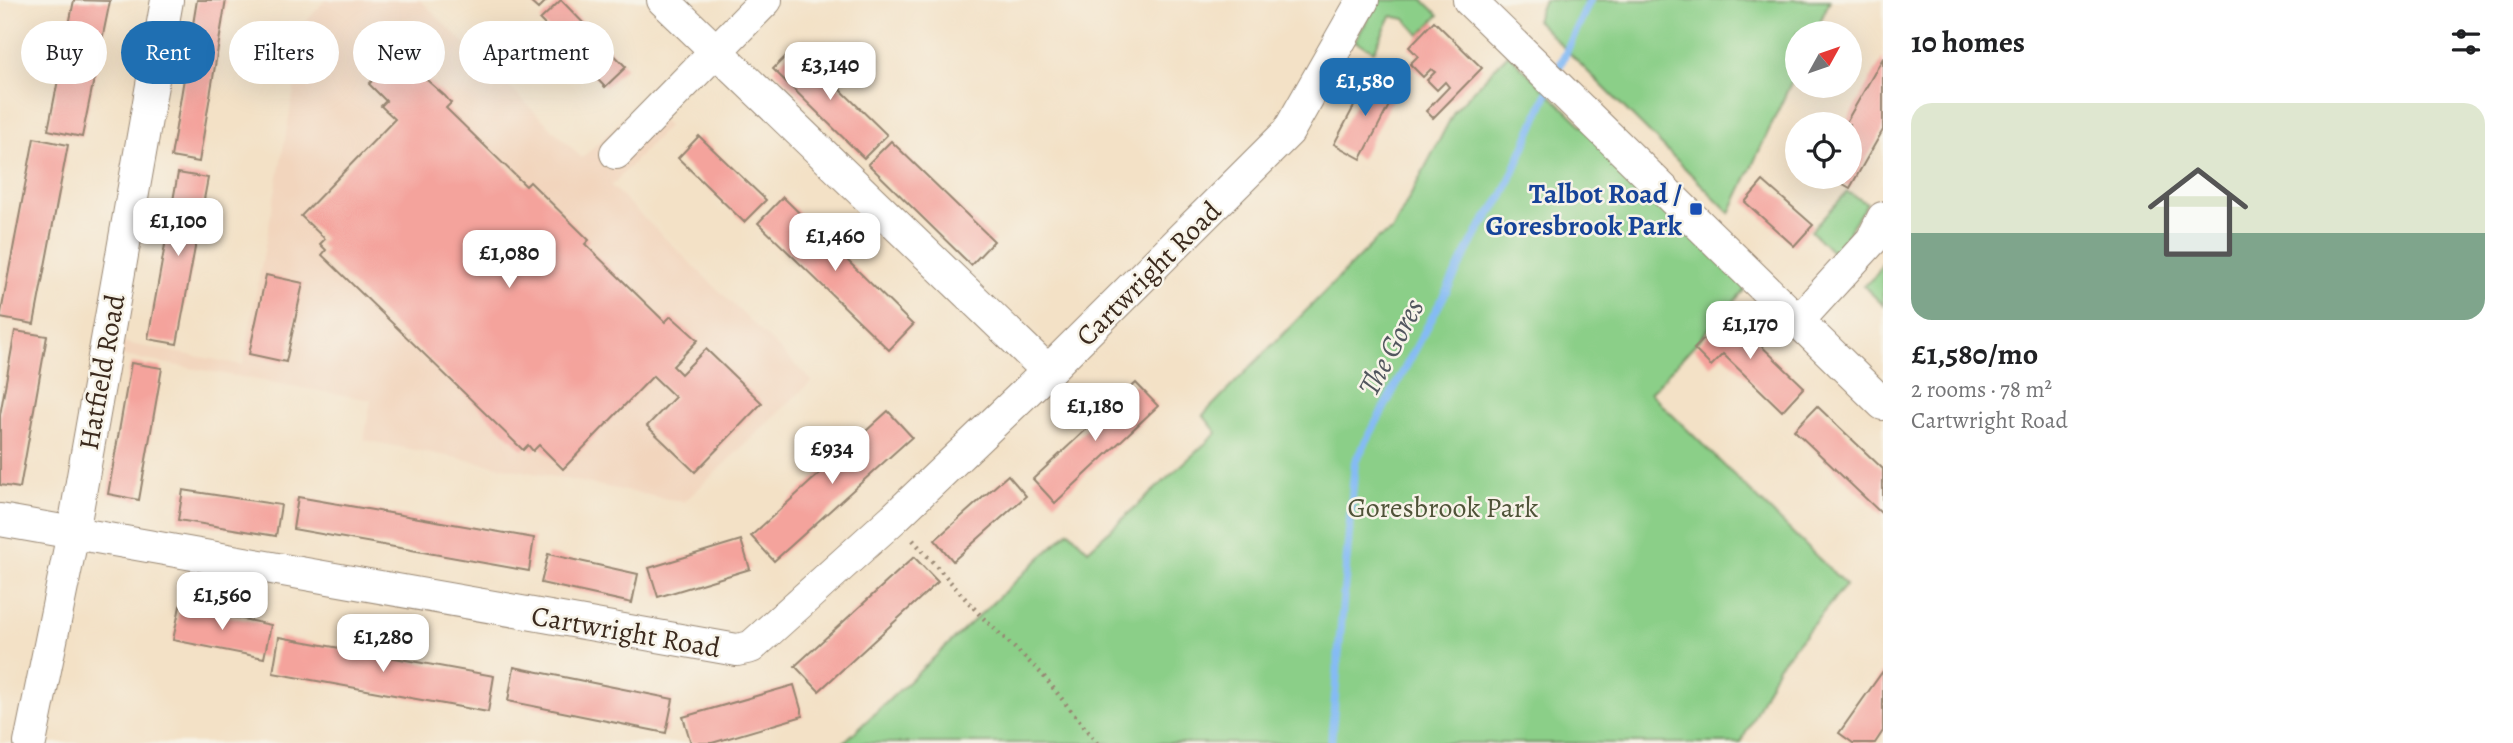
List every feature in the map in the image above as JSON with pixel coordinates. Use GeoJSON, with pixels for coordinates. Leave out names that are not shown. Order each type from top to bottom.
{"type":"FeatureCollection","features":[{"type":"Feature","properties":{"kind":"street","name":"Hatfield Road"},"geometry":{"type":"LineString","coordinates":[[30,743],[73,533],[167,0]]}},
{"type":"Feature","properties":{"kind":"street"},"geometry":{"type":"LineString","coordinates":[[663,0],[1048,371]]}},
{"type":"Feature","properties":{"kind":"street"},"geometry":{"type":"LineString","coordinates":[[616,153],[766,0]]}},
{"type":"Feature","properties":{"kind":"street","name":"Cartwright Road"},"geometry":{"type":"LineString","coordinates":[[0,520],[737,650],[751,647],[894,518],[1048,371],[1288,132],[1363,0]]}},
{"type":"Feature","properties":{"kind":"street"},"geometry":{"type":"LineString","coordinates":[[1469,0],[1883,404]]}},
{"type":"Feature","properties":{"kind":"street"},"geometry":{"type":"LineString","coordinates":[[1797,322],[1872,240],[1883,218]]}},
{"type":"Feature","properties":{"kind":"path"},"geometry":{"type":"LineString","coordinates":[[894,518],[981,615],[1042,674],[1097,743]]}},
{"type":"Feature","properties":{"kind":"shaded area"},"geometry":{"type":"Polygon","coordinates":[[[325,0],[420,0],[442,21],[353,21],[353,84],[445,84],[445,24],[459,38],[459,84],[506,84],[582,158],[642,101],[668,126],[611,186],[812,381],[684,502],[364,440],[371,400],[117,355],[119,342],[243,365],[295,84],[339,84],[339,21],[307,21],[325,0]]]}},
{"type":"Feature","properties":{"kind":"green space"},"geometry":{"type":"Polygon","coordinates":[[[1379,0],[1423,0],[1439,15],[1420,35],[1405,19],[1391,16],[1374,51],[1355,41],[1379,0]]]}},
{"type":"Feature","properties":{"kind":"green space"},"geometry":{"type":"Polygon","coordinates":[[[1544,0],[1830,0],[1820,21],[1785,21],[1785,96],[1730,213],[1536,20],[1544,0]]]}},
{"type":"Feature","properties":{"kind":"green space","name":"Goresbrook Park"},"geometry":{"type":"Polygon","coordinates":[[[1508,54],[1748,286],[1650,393],[1846,585],[1778,666],[1741,743],[843,743],[1069,531],[1088,550],[1217,433],[1203,415],[1377,239],[1392,231],[1455,110],[1508,54]]]}},
{"type":"Feature","properties":{"kind":"green space"},"geometry":{"type":"Polygon","coordinates":[[[1847,192],[1867,203],[1834,254],[1811,231],[1847,192]]]}},
{"type":"Feature","properties":{"kind":"green space"},"geometry":{"type":"Polygon","coordinates":[[[1883,262],[1883,305],[1864,286],[1877,274],[1883,262]]]}},
{"type":"Feature","properties":{"kind":"building"},"geometry":{"type":"Polygon","coordinates":[[[74,0],[110,1],[106,21],[70,21],[74,0]]]}},
{"type":"Feature","properties":{"kind":"building"},"geometry":{"type":"Polygon","coordinates":[[[197,0],[226,0],[215,66],[215,21],[194,21],[197,0]]]}},
{"type":"Feature","properties":{"kind":"building"},"geometry":{"type":"Polygon","coordinates":[[[528,0],[547,0],[538,9],[528,0]]]}},
{"type":"Feature","properties":{"kind":"building"},"geometry":{"type":"Polygon","coordinates":[[[561,0],[581,21],[541,21],[561,0]]]}},
{"type":"Feature","properties":{"kind":"building"},"geometry":{"type":"Polygon","coordinates":[[[1434,21],[1482,68],[1433,118],[1426,111],[1449,87],[1445,82],[1437,90],[1427,80],[1435,72],[1431,69],[1423,77],[1410,64],[1418,56],[1409,47],[1434,21]]]}},
{"type":"Feature","properties":{"kind":"building"},"geometry":{"type":"Polygon","coordinates":[[[796,46],[887,135],[864,158],[773,69],[796,46]]]}},
{"type":"Feature","properties":{"kind":"building"},"geometry":{"type":"Polygon","coordinates":[[[614,55],[626,67],[614,78],[614,55]]]}},
{"type":"Feature","properties":{"kind":"building"},"geometry":{"type":"Polygon","coordinates":[[[1883,58],[1883,130],[1862,167],[1862,112],[1852,112],[1883,58]]]}},
{"type":"Feature","properties":{"kind":"building"},"geometry":{"type":"Polygon","coordinates":[[[1369,78],[1396,92],[1361,159],[1334,144],[1369,78]]]}},
{"type":"Feature","properties":{"kind":"building"},"geometry":{"type":"Polygon","coordinates":[[[57,84],[93,84],[82,137],[48,130],[57,84]]]}},
{"type":"Feature","properties":{"kind":"building"},"geometry":{"type":"Polygon","coordinates":[[[183,84],[212,84],[199,162],[171,157],[183,84]]]}},
{"type":"Feature","properties":{"kind":"building"},"geometry":{"type":"Polygon","coordinates":[[[369,84],[431,84],[451,103],[446,108],[526,186],[530,182],[589,240],[585,244],[665,322],[671,316],[698,340],[673,366],[681,374],[706,349],[762,403],[695,472],[647,426],[675,397],[653,376],[563,469],[539,445],[533,451],[528,445],[523,450],[322,255],[326,250],[320,244],[325,239],[301,216],[395,119],[381,106],[386,101],[369,84]]]}},
{"type":"Feature","properties":{"kind":"building"},"geometry":{"type":"Polygon","coordinates":[[[699,136],[766,200],[744,222],[678,158],[699,136]]]}},
{"type":"Feature","properties":{"kind":"building"},"geometry":{"type":"Polygon","coordinates":[[[34,138],[68,145],[34,324],[0,318],[34,138]]]}},
{"type":"Feature","properties":{"kind":"building"},"geometry":{"type":"Polygon","coordinates":[[[891,141],[994,241],[971,265],[868,164],[891,141]]]}},
{"type":"Feature","properties":{"kind":"building"},"geometry":{"type":"Polygon","coordinates":[[[178,173],[208,178],[177,344],[148,339],[178,173]]]}},
{"type":"Feature","properties":{"kind":"building"},"geometry":{"type":"Polygon","coordinates":[[[1763,181],[1813,225],[1794,246],[1745,202],[1763,181]]]}},
{"type":"Feature","properties":{"kind":"building"},"geometry":{"type":"Polygon","coordinates":[[[783,197],[913,325],[889,350],[758,223],[783,197]]]}},
{"type":"Feature","properties":{"kind":"building"},"geometry":{"type":"Polygon","coordinates":[[[266,275],[303,283],[286,362],[249,354],[266,275]]]}},
{"type":"Feature","properties":{"kind":"building"},"geometry":{"type":"Polygon","coordinates":[[[1728,314],[1804,387],[1782,411],[1723,354],[1711,366],[1694,349],[1728,314]]]}},
{"type":"Feature","properties":{"kind":"building"},"geometry":{"type":"Polygon","coordinates":[[[15,331],[47,336],[20,488],[0,485],[0,415],[15,331]]]}},
{"type":"Feature","properties":{"kind":"building"},"geometry":{"type":"Polygon","coordinates":[[[131,363],[162,368],[139,500],[108,494],[131,363]]]}},
{"type":"Feature","properties":{"kind":"building"},"geometry":{"type":"Polygon","coordinates":[[[1136,383],[1158,406],[1055,503],[1033,479],[1136,383]]]}},
{"type":"Feature","properties":{"kind":"building"},"geometry":{"type":"Polygon","coordinates":[[[1817,406],[1883,469],[1883,515],[1794,430],[1817,406]]]}},
{"type":"Feature","properties":{"kind":"building"},"geometry":{"type":"Polygon","coordinates":[[[888,411],[912,437],[774,561],[751,536],[888,411]]]}},
{"type":"Feature","properties":{"kind":"building"},"geometry":{"type":"Polygon","coordinates":[[[1008,475],[1026,496],[953,561],[935,540],[1008,475]]]}},
{"type":"Feature","properties":{"kind":"building"},"geometry":{"type":"Polygon","coordinates":[[[183,490],[281,505],[276,536],[178,520],[183,490]]]}},
{"type":"Feature","properties":{"kind":"building"},"geometry":{"type":"Polygon","coordinates":[[[298,497],[534,538],[529,571],[293,529],[298,497]]]}},
{"type":"Feature","properties":{"kind":"building"},"geometry":{"type":"Polygon","coordinates":[[[741,540],[750,569],[658,597],[649,568],[741,540]]]}},
{"type":"Feature","properties":{"kind":"building"},"geometry":{"type":"Polygon","coordinates":[[[548,554],[638,574],[632,603],[541,583],[548,554]]]}},
{"type":"Feature","properties":{"kind":"building"},"geometry":{"type":"Polygon","coordinates":[[[914,557],[938,582],[819,691],[795,666],[914,557]]]}},
{"type":"Feature","properties":{"kind":"building"},"geometry":{"type":"Polygon","coordinates":[[[180,606],[271,625],[264,658],[173,640],[180,606]]]}},
{"type":"Feature","properties":{"kind":"building"},"geometry":{"type":"Polygon","coordinates":[[[279,637],[494,676],[488,712],[273,673],[279,637]]]}},
{"type":"Feature","properties":{"kind":"building"},"geometry":{"type":"Polygon","coordinates":[[[514,667],[673,699],[666,733],[508,701],[514,667]]]}},
{"type":"Feature","properties":{"kind":"building"},"geometry":{"type":"Polygon","coordinates":[[[1883,671],[1883,731],[1875,743],[1853,743],[1839,733],[1883,671]]]}},
{"type":"Feature","properties":{"kind":"building"},"geometry":{"type":"Polygon","coordinates":[[[794,685],[803,716],[712,743],[691,743],[683,717],[794,685]]]}},
{"type":"Feature","properties":{"kind":"waterway","name":"The Gores"},"geometry":{"type":"LineString","coordinates":[[1556,74],[1590,0]]}},
{"type":"Feature","properties":{"kind":"waterway","name":"The Gores"},"geometry":{"type":"LineString","coordinates":[[1331,743],[1355,462],[1480,228],[1503,196],[1549,89]]}},
{"type":"Feature","properties":{"kind":"place","name":"Talbot Road / Goresbrook Park"},"geometry":{"type":"Point","coordinates":[1696,209]}}]}
